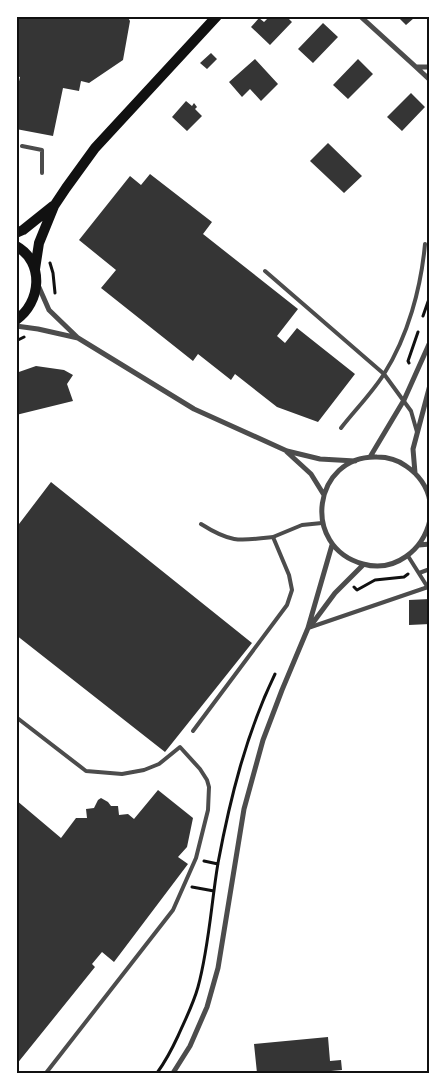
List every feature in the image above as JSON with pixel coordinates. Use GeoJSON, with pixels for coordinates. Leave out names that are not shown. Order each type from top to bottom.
{"type":"FeatureCollection","features":[{"type":"Feature","properties":{"kind":"main road"},"geometry":{"type":"LineString","coordinates":[[16,320],[28,309],[35,296],[37,282],[35,269],[38,243],[54,206],[95,148],[217,16]]}},
{"type":"Feature","properties":{"kind":"main road"},"geometry":{"type":"LineString","coordinates":[[16,234],[54,206]]}},
{"type":"Feature","properties":{"kind":"main road"},"geometry":{"type":"LineString","coordinates":[[16,246],[29,258],[35,269]]}},
{"type":"Feature","properties":{"kind":"street"},"geometry":{"type":"LineString","coordinates":[[360,16],[430,80]]}},
{"type":"Feature","properties":{"kind":"street"},"geometry":{"type":"LineString","coordinates":[[416,67],[430,67]]}},
{"type":"Feature","properties":{"kind":"street"},"geometry":{"type":"LineString","coordinates":[[37,282],[49,310],[78,338],[194,409],[287,451],[320,459],[355,461]]}},
{"type":"Feature","properties":{"kind":"street"},"geometry":{"type":"LineString","coordinates":[[16,326],[78,338]]}},
{"type":"Feature","properties":{"kind":"street"},"geometry":{"type":"LineString","coordinates":[[370,457],[404,400],[430,342]]}},
{"type":"Feature","properties":{"kind":"street"},"geometry":{"type":"LineString","coordinates":[[415,473],[413,449],[430,385]]}},
{"type":"Feature","properties":{"kind":"street"},"geometry":{"type":"LineString","coordinates":[[287,451],[310,474],[324,495]]}},
{"type":"Feature","properties":{"kind":"street"},"geometry":{"type":"LineString","coordinates":[[430,502],[424,484],[415,473],[402,463],[386,457],[370,457],[355,461],[341,469],[331,480],[322,504],[322,523],[332,545],[346,557],[363,565],[379,566],[394,563],[408,556],[419,545],[427,531],[430,520]]}},
{"type":"Feature","properties":{"kind":"street"},"geometry":{"type":"LineString","coordinates":[[419,545],[430,544]]}},
{"type":"Feature","properties":{"kind":"street"},"geometry":{"type":"LineString","coordinates":[[173,1073],[190,1046],[207,1007],[218,968],[244,809],[263,740],[308,628],[332,545]]}},
{"type":"Feature","properties":{"kind":"street"},"geometry":{"type":"LineString","coordinates":[[308,628],[346,580],[363,565]]}},
{"type":"Feature","properties":{"kind":"lane"},"geometry":{"type":"LineString","coordinates":[[22,146],[42,150],[42,174]]}},
{"type":"Feature","properties":{"kind":"lane"},"geometry":{"type":"LineString","coordinates":[[341,428],[384,374],[402,337],[414,304],[423,268],[425,244]]}},
{"type":"Feature","properties":{"kind":"lane"},"geometry":{"type":"LineString","coordinates":[[264,271],[384,374],[411,411],[417,432]]}},
{"type":"Feature","properties":{"kind":"lane"},"geometry":{"type":"LineString","coordinates":[[201,524],[218,534],[238,541],[273,537],[302,524],[322,523]]}},
{"type":"Feature","properties":{"kind":"lane"},"geometry":{"type":"LineString","coordinates":[[193,731],[287,605],[292,590],[273,537]]}},
{"type":"Feature","properties":{"kind":"lane"},"geometry":{"type":"LineString","coordinates":[[308,628],[429,589],[408,556]]}},
{"type":"Feature","properties":{"kind":"lane"},"geometry":{"type":"LineString","coordinates":[[419,573],[430,569]]}},
{"type":"Feature","properties":{"kind":"lane"},"geometry":{"type":"LineString","coordinates":[[16,717],[86,771],[122,774],[144,770],[159,764],[180,748],[200,769],[209,787],[208,810],[196,858],[173,910],[46,1073]]}},
{"type":"Feature","properties":{"kind":"path"},"geometry":{"type":"LineString","coordinates":[[346,580],[356,590],[375,580],[404,577],[416,568]]}},
{"type":"Feature","properties":{"kind":"path"},"geometry":{"type":"LineString","coordinates":[[207,862],[218,864]]}},
{"type":"Feature","properties":{"kind":"path"},"geometry":{"type":"LineString","coordinates":[[197,889],[214,891]]}},
{"type":"Feature","properties":{"kind":"building"},"geometry":{"type":"Polygon","coordinates":[[[16,16],[127,16],[130,21],[123,60],[89,83],[81,81],[79,91],[63,88],[53,136],[16,129],[16,95],[20,77],[16,76],[16,16]]]}},
{"type":"Feature","properties":{"kind":"building"},"geometry":{"type":"Polygon","coordinates":[[[270,16],[286,16],[292,22],[270,45],[251,27],[259,18],[264,22],[270,16]]]}},
{"type":"Feature","properties":{"kind":"building"},"geometry":{"type":"Polygon","coordinates":[[[397,16],[413,16],[414,18],[406,25],[397,16]]]}},
{"type":"Feature","properties":{"kind":"building"},"geometry":{"type":"Polygon","coordinates":[[[323,23],[338,37],[313,63],[298,49],[323,23]]]}},
{"type":"Feature","properties":{"kind":"building"},"geometry":{"type":"Polygon","coordinates":[[[211,53],[217,59],[207,69],[200,63],[211,53]]]}},
{"type":"Feature","properties":{"kind":"building"},"geometry":{"type":"Polygon","coordinates":[[[255,59],[278,84],[261,101],[250,89],[242,97],[229,82],[255,59]]]}},
{"type":"Feature","properties":{"kind":"building"},"geometry":{"type":"Polygon","coordinates":[[[358,59],[373,74],[348,99],[333,85],[358,59]]]}},
{"type":"Feature","properties":{"kind":"building"},"geometry":{"type":"Polygon","coordinates":[[[411,93],[425,107],[402,131],[387,117],[411,93]]]}},
{"type":"Feature","properties":{"kind":"building"},"geometry":{"type":"Polygon","coordinates":[[[186,101],[192,106],[194,103],[197,107],[195,109],[202,116],[187,131],[172,117],[186,101]]]}},
{"type":"Feature","properties":{"kind":"building"},"geometry":{"type":"Polygon","coordinates":[[[328,143],[362,176],[344,193],[310,161],[328,143]]]}},
{"type":"Feature","properties":{"kind":"building"},"geometry":{"type":"Polygon","coordinates":[[[150,174],[212,222],[203,234],[298,309],[277,336],[285,343],[297,328],[355,374],[318,422],[277,407],[235,374],[231,380],[198,354],[193,361],[101,288],[116,270],[79,240],[130,176],[141,185],[150,174]]]}},
{"type":"Feature","properties":{"kind":"building"},"geometry":{"type":"Polygon","coordinates":[[[36,366],[64,370],[73,375],[67,384],[73,401],[16,415],[16,373],[36,366]]]}},
{"type":"Feature","properties":{"kind":"building"},"geometry":{"type":"Polygon","coordinates":[[[51,482],[252,643],[165,752],[16,635],[16,528],[51,482]]]}},
{"type":"Feature","properties":{"kind":"building"},"geometry":{"type":"Polygon","coordinates":[[[430,599],[430,624],[409,625],[409,600],[430,599]]]}},
{"type":"Feature","properties":{"kind":"building"},"geometry":{"type":"Polygon","coordinates":[[[158,790],[193,818],[187,847],[178,857],[188,864],[114,962],[102,952],[92,964],[95,967],[16,1065],[16,800],[61,838],[76,818],[87,818],[86,809],[94,808],[101,798],[111,806],[118,806],[119,815],[128,814],[134,819],[158,790]]]}},
{"type":"Feature","properties":{"kind":"building"},"geometry":{"type":"Polygon","coordinates":[[[328,1037],[330,1061],[341,1060],[342,1070],[331,1071],[331,1073],[257,1073],[254,1044],[328,1037]]]}}]}
